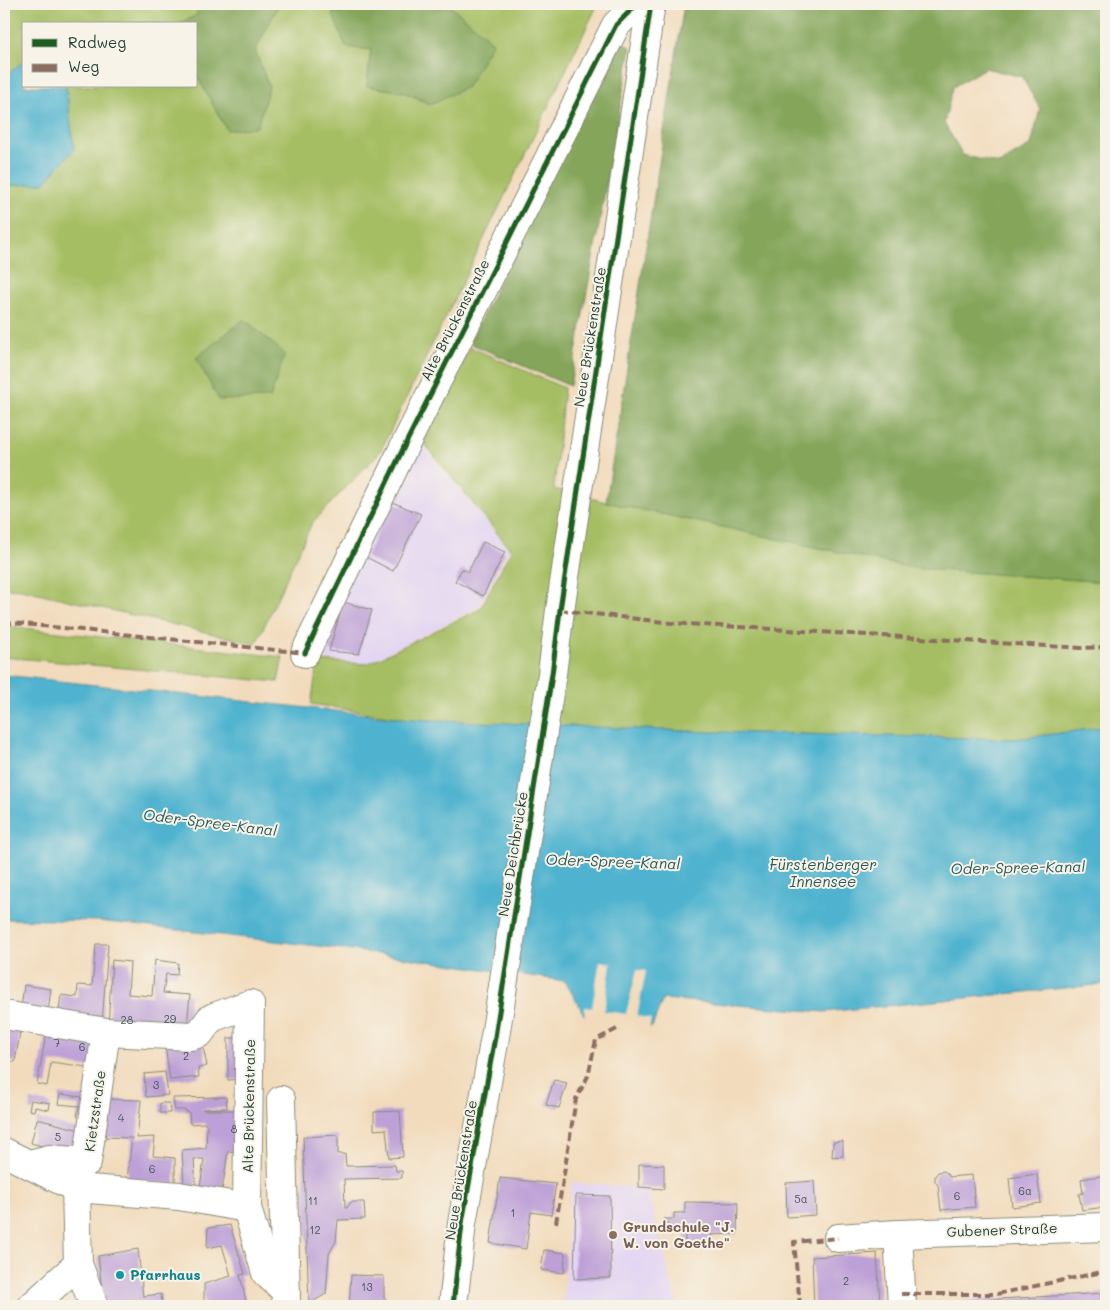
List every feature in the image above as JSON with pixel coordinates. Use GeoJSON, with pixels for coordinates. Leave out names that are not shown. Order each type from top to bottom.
{"type":"FeatureCollection","features":[{"type":"Feature","properties":{"kind":"street","name":"Alte Brückenstraße"},"geometry":{"type":"LineString","coordinates":[[305,653],[403,449],[616,24],[637,4]]}},
{"type":"Feature","properties":{"kind":"street","name":"Neue Brückenstraße"},"geometry":{"type":"LineString","coordinates":[[552,674],[651,4]]}},
{"type":"Feature","properties":{"kind":"street","name":"Neue Deichbrücke"},"geometry":{"type":"LineString","coordinates":[[495,1038],[552,674]]}},
{"type":"Feature","properties":{"kind":"street","name":"Alte Brückenstraße"},"geometry":{"type":"LineString","coordinates":[[106,1032],[191,1036],[200,1032],[210,1019],[250,1004],[248,1208],[266,1274],[286,1298]]}},
{"type":"Feature","properties":{"kind":"street"},"geometry":{"type":"LineString","coordinates":[[4,1015],[106,1032]]}},
{"type":"Feature","properties":{"kind":"street","name":"Kietzstraße"},"geometry":{"type":"LineString","coordinates":[[29,1164],[49,1159],[87,1162],[106,1032]]}},
{"type":"Feature","properties":{"kind":"street","name":"Neue Brückenstraße"},"geometry":{"type":"LineString","coordinates":[[453,1306],[462,1223],[495,1038]]}},
{"type":"Feature","properties":{"kind":"street","name":"Alte Brückenstraße"},"geometry":{"type":"LineString","coordinates":[[281,1100],[286,1298]]}},
{"type":"Feature","properties":{"kind":"street"},"geometry":{"type":"LineString","coordinates":[[4,1152],[76,1188],[179,1196],[248,1208]]}},
{"type":"Feature","properties":{"kind":"street"},"geometry":{"type":"LineString","coordinates":[[76,1188],[78,1264],[94,1306]]}},
{"type":"Feature","properties":{"kind":"street","name":"Gubener Straße"},"geometry":{"type":"LineString","coordinates":[[838,1238],[898,1234],[1106,1227]]}},
{"type":"Feature","properties":{"kind":"street"},"geometry":{"type":"LineString","coordinates":[[898,1234],[902,1306]]}},
{"type":"Feature","properties":{"kind":"street"},"geometry":{"type":"LineString","coordinates":[[32,1306],[78,1264]]}},
{"type":"Feature","properties":{"kind":"shaded area"},"geometry":{"type":"Polygon","coordinates":[[[422,444],[509,549],[479,607],[367,663],[318,659],[349,571],[422,444]]]}},
{"type":"Feature","properties":{"kind":"shaded area","name":"Grundschule \"J. W. von Goethe\""},"geometry":{"type":"Polygon","coordinates":[[[571,1183],[646,1188],[678,1306],[562,1306],[571,1183]]]}},
{"type":"Feature","properties":{"kind":"green space"},"geometry":{"type":"Polygon","coordinates":[[[4,4],[199,4],[197,15],[183,22],[22,22],[22,63],[4,77],[4,4]]]}},
{"type":"Feature","properties":{"kind":"green space"},"geometry":{"type":"Polygon","coordinates":[[[199,4],[279,4],[255,51],[269,87],[257,127],[227,130],[198,78],[198,22],[183,22],[197,15],[199,4]]]}},
{"type":"Feature","properties":{"kind":"green space"},"geometry":{"type":"Polygon","coordinates":[[[279,4],[395,4],[332,13],[371,50],[367,86],[404,92],[430,104],[453,8],[406,4],[598,4],[380,452],[312,523],[256,644],[21,589],[4,588],[4,186],[44,183],[74,149],[66,88],[198,88],[198,78],[227,130],[269,87],[255,51],[279,4]]]}},
{"type":"Feature","properties":{"kind":"green space"},"geometry":{"type":"Polygon","coordinates":[[[395,4],[453,8],[493,42],[467,87],[430,104],[404,92],[367,86],[371,50],[346,47],[332,13],[395,4]]]}},
{"type":"Feature","properties":{"kind":"green space"},"geometry":{"type":"Polygon","coordinates":[[[684,4],[1106,4],[1106,582],[913,568],[606,502],[684,4]],[[985,68],[953,87],[944,123],[963,155],[999,164],[1031,145],[1040,109],[1022,77],[985,68]]]}},
{"type":"Feature","properties":{"kind":"green space"},"geometry":{"type":"Polygon","coordinates":[[[618,41],[631,47],[570,386],[469,343],[618,41]]]}},
{"type":"Feature","properties":{"kind":"green space"},"geometry":{"type":"Polygon","coordinates":[[[244,319],[285,354],[270,398],[219,400],[196,358],[244,319]]]}},
{"type":"Feature","properties":{"kind":"green space"},"geometry":{"type":"Polygon","coordinates":[[[470,347],[564,388],[554,489],[606,502],[913,568],[1106,582],[1106,727],[1014,739],[710,732],[409,719],[311,704],[318,661],[367,664],[480,609],[511,550],[424,443],[470,347]]]}},
{"type":"Feature","properties":{"kind":"green space"},"geometry":{"type":"Polygon","coordinates":[[[4,626],[283,657],[278,682],[4,657],[4,626]]]}},
{"type":"Feature","properties":{"kind":"water"},"geometry":{"type":"Polygon","coordinates":[[[22,63],[22,88],[66,88],[74,149],[44,183],[4,186],[4,77],[22,63]]]}},
{"type":"Feature","properties":{"kind":"water","name":"Fürstenberger Innensee"},"geometry":{"type":"Polygon","coordinates":[[[4,675],[409,719],[711,732],[1015,739],[1106,727],[1106,984],[824,1012],[663,999],[652,1027],[586,1018],[565,981],[344,949],[98,921],[4,919],[4,675]]]}},
{"type":"Feature","properties":{"kind":"pier"},"geometry":{"type":"Polygon","coordinates":[[[600,961],[611,963],[604,1011],[626,1014],[637,970],[646,971],[637,1016],[651,1019],[649,1029],[584,1019],[585,1007],[592,1008],[600,961]]]}},
{"type":"Feature","properties":{"kind":"building"},"geometry":{"type":"Polygon","coordinates":[[[392,502],[421,514],[393,571],[366,557],[392,502]]]}},
{"type":"Feature","properties":{"kind":"building"},"geometry":{"type":"Polygon","coordinates":[[[483,542],[505,552],[483,596],[455,581],[462,569],[468,572],[483,542]]]}},
{"type":"Feature","properties":{"kind":"building"},"geometry":{"type":"Polygon","coordinates":[[[343,602],[372,610],[359,654],[329,651],[343,602]]]}},
{"type":"Feature","properties":{"kind":"building"},"geometry":{"type":"Polygon","coordinates":[[[96,944],[108,944],[102,1024],[58,1018],[61,995],[77,997],[78,985],[92,986],[96,944]]]}},
{"type":"Feature","properties":{"kind":"building"},"geometry":{"type":"Polygon","coordinates":[[[112,960],[130,962],[128,994],[152,996],[155,960],[178,963],[177,975],[166,974],[163,993],[190,995],[187,1027],[108,1027],[112,960]]]}},
{"type":"Feature","properties":{"kind":"building"},"geometry":{"type":"Polygon","coordinates":[[[24,985],[51,989],[48,1012],[21,1008],[24,985]]]}},
{"type":"Feature","properties":{"kind":"building"},"geometry":{"type":"Polygon","coordinates":[[[4,1024],[21,1027],[15,1062],[4,1060],[4,1024]]]}},
{"type":"Feature","properties":{"kind":"building"},"geometry":{"type":"Polygon","coordinates":[[[47,1029],[100,1039],[94,1068],[51,1062],[47,1086],[37,1084],[47,1029]]]}},
{"type":"Feature","properties":{"kind":"building"},"geometry":{"type":"Polygon","coordinates":[[[228,1038],[242,1038],[243,1079],[228,1080],[228,1038]]]}},
{"type":"Feature","properties":{"kind":"building"},"geometry":{"type":"Polygon","coordinates":[[[202,1042],[207,1066],[198,1068],[199,1077],[170,1080],[165,1045],[202,1042]]]}},
{"type":"Feature","properties":{"kind":"building"},"geometry":{"type":"Polygon","coordinates":[[[165,1072],[168,1095],[146,1097],[144,1074],[165,1072]]]}},
{"type":"Feature","properties":{"kind":"building"},"geometry":{"type":"Polygon","coordinates":[[[554,1080],[567,1083],[559,1108],[546,1105],[554,1080]]]}},
{"type":"Feature","properties":{"kind":"building"},"geometry":{"type":"Polygon","coordinates":[[[60,1094],[89,1098],[84,1121],[77,1116],[79,1106],[58,1104],[60,1094]]]}},
{"type":"Feature","properties":{"kind":"building"},"geometry":{"type":"Polygon","coordinates":[[[226,1097],[227,1108],[202,1109],[244,1110],[242,1153],[228,1151],[222,1191],[200,1188],[204,1159],[194,1159],[196,1188],[184,1186],[182,1150],[206,1148],[207,1126],[205,1123],[190,1124],[189,1112],[186,1112],[186,1110],[175,1110],[173,1098],[226,1097]]]}},
{"type":"Feature","properties":{"kind":"building"},"geometry":{"type":"Polygon","coordinates":[[[105,1099],[141,1100],[137,1138],[155,1137],[153,1156],[175,1158],[175,1185],[127,1179],[132,1138],[101,1137],[105,1099]]]}},
{"type":"Feature","properties":{"kind":"building"},"geometry":{"type":"Polygon","coordinates":[[[31,1100],[50,1103],[49,1110],[35,1107],[34,1111],[29,1110],[31,1100]]]}},
{"type":"Feature","properties":{"kind":"building"},"geometry":{"type":"Polygon","coordinates":[[[160,1103],[169,1103],[170,1113],[160,1113],[160,1103]]]}},
{"type":"Feature","properties":{"kind":"building"},"geometry":{"type":"Polygon","coordinates":[[[400,1111],[403,1157],[389,1158],[386,1129],[374,1130],[374,1112],[400,1111]]]}},
{"type":"Feature","properties":{"kind":"building"},"geometry":{"type":"Polygon","coordinates":[[[37,1119],[84,1131],[77,1156],[31,1143],[37,1119]]]}},
{"type":"Feature","properties":{"kind":"building"},"geometry":{"type":"Polygon","coordinates":[[[338,1135],[338,1154],[345,1154],[346,1166],[395,1165],[396,1171],[402,1171],[402,1178],[344,1179],[345,1208],[351,1202],[364,1202],[365,1219],[338,1220],[336,1241],[329,1254],[326,1294],[309,1304],[303,1137],[338,1135]]]}},
{"type":"Feature","properties":{"kind":"building"},"geometry":{"type":"Polygon","coordinates":[[[843,1141],[843,1156],[832,1157],[833,1142],[843,1141]]]}},
{"type":"Feature","properties":{"kind":"building"},"geometry":{"type":"Polygon","coordinates":[[[639,1164],[664,1165],[664,1189],[639,1187],[639,1164]]]}},
{"type":"Feature","properties":{"kind":"building"},"geometry":{"type":"Polygon","coordinates":[[[944,1171],[949,1177],[972,1175],[975,1207],[941,1210],[935,1176],[938,1172],[944,1171]]]}},
{"type":"Feature","properties":{"kind":"building"},"geometry":{"type":"Polygon","coordinates":[[[1037,1174],[1041,1203],[1012,1207],[1009,1178],[1037,1174]]]}},
{"type":"Feature","properties":{"kind":"building"},"geometry":{"type":"Polygon","coordinates":[[[1106,1175],[1106,1207],[1082,1210],[1079,1194],[1083,1193],[1081,1179],[1106,1175]]]}},
{"type":"Feature","properties":{"kind":"building"},"geometry":{"type":"Polygon","coordinates":[[[500,1178],[556,1184],[551,1215],[531,1212],[526,1249],[490,1243],[500,1178]]]}},
{"type":"Feature","properties":{"kind":"building"},"geometry":{"type":"Polygon","coordinates":[[[814,1181],[816,1215],[787,1217],[786,1183],[814,1181]]]}},
{"type":"Feature","properties":{"kind":"building"},"geometry":{"type":"Polygon","coordinates":[[[576,1195],[610,1196],[611,1278],[574,1279],[576,1195]]]}},
{"type":"Feature","properties":{"kind":"building"},"geometry":{"type":"Polygon","coordinates":[[[685,1202],[738,1203],[737,1234],[711,1235],[711,1246],[685,1246],[685,1230],[667,1229],[667,1222],[664,1219],[674,1219],[674,1213],[685,1213],[685,1202]]]}},
{"type":"Feature","properties":{"kind":"building"},"geometry":{"type":"Polygon","coordinates":[[[230,1225],[245,1274],[240,1275],[247,1306],[204,1306],[204,1284],[231,1276],[222,1245],[207,1248],[208,1228],[230,1225]]]}},
{"type":"Feature","properties":{"kind":"building","name":"Pfarrhaus"},"geometry":{"type":"Polygon","coordinates":[[[138,1249],[143,1296],[161,1294],[162,1306],[104,1306],[98,1256],[138,1249]]]}},
{"type":"Feature","properties":{"kind":"building"},"geometry":{"type":"Polygon","coordinates":[[[544,1250],[565,1253],[564,1273],[541,1270],[544,1250]]]}},
{"type":"Feature","properties":{"kind":"building"},"geometry":{"type":"Polygon","coordinates":[[[877,1253],[880,1306],[814,1306],[812,1257],[877,1253]]]}},
{"type":"Feature","properties":{"kind":"building"},"geometry":{"type":"Polygon","coordinates":[[[351,1275],[384,1276],[384,1297],[389,1302],[411,1303],[410,1306],[349,1306],[351,1275]]]}},
{"type":"Feature","properties":{"kind":"building"},"geometry":{"type":"Polygon","coordinates":[[[1106,1293],[1106,1306],[911,1306],[911,1304],[1106,1293]]]}},
{"type":"Feature","properties":{"kind":"marked path"},"geometry":{"type":"LineString","coordinates":[[560,610],[672,623],[1081,648],[1106,647]]}},
{"type":"Feature","properties":{"kind":"marked path"},"geometry":{"type":"LineString","coordinates":[[4,623],[305,653]]}},
{"type":"Feature","properties":{"kind":"marked path"},"geometry":{"type":"LineString","coordinates":[[556,1223],[576,1099],[588,1076],[596,1040],[619,1028]]}},
{"type":"Feature","properties":{"kind":"marked path"},"geometry":{"type":"LineString","coordinates":[[800,1306],[794,1242],[838,1238]]}},
{"type":"Feature","properties":{"kind":"marked path"},"geometry":{"type":"LineString","coordinates":[[901,1294],[997,1294],[1102,1272],[1106,1273]]}},
{"type":"Feature","properties":{"kind":"cycle path"},"geometry":{"type":"LineString","coordinates":[[305,653],[403,449],[616,25],[637,4]]}},
{"type":"Feature","properties":{"kind":"cycle path"},"geometry":{"type":"LineString","coordinates":[[453,1306],[462,1223],[495,1037],[552,674],[651,4]]}},
{"type":"Feature","properties":{"kind":"place","name":"Grundschule \"J. W. von Goethe\""},"geometry":{"type":"Point","coordinates":[613,1235]}},
{"type":"Feature","properties":{"kind":"place","name":"Pfarrhaus"},"geometry":{"type":"Point","coordinates":[120,1275]}},
{"type":"Feature","properties":{"kind":"water label","name":"Oder-Spree-Kanal"},"geometry":{"type":"Point","coordinates":[210,823]}},
{"type":"Feature","properties":{"kind":"water label","name":"Oder-Spree-Kanal"},"geometry":{"type":"Point","coordinates":[613,862]}},
{"type":"Feature","properties":{"kind":"water label","name":"Oder-Spree-Kanal"},"geometry":{"type":"Point","coordinates":[1018,868]}}]}
